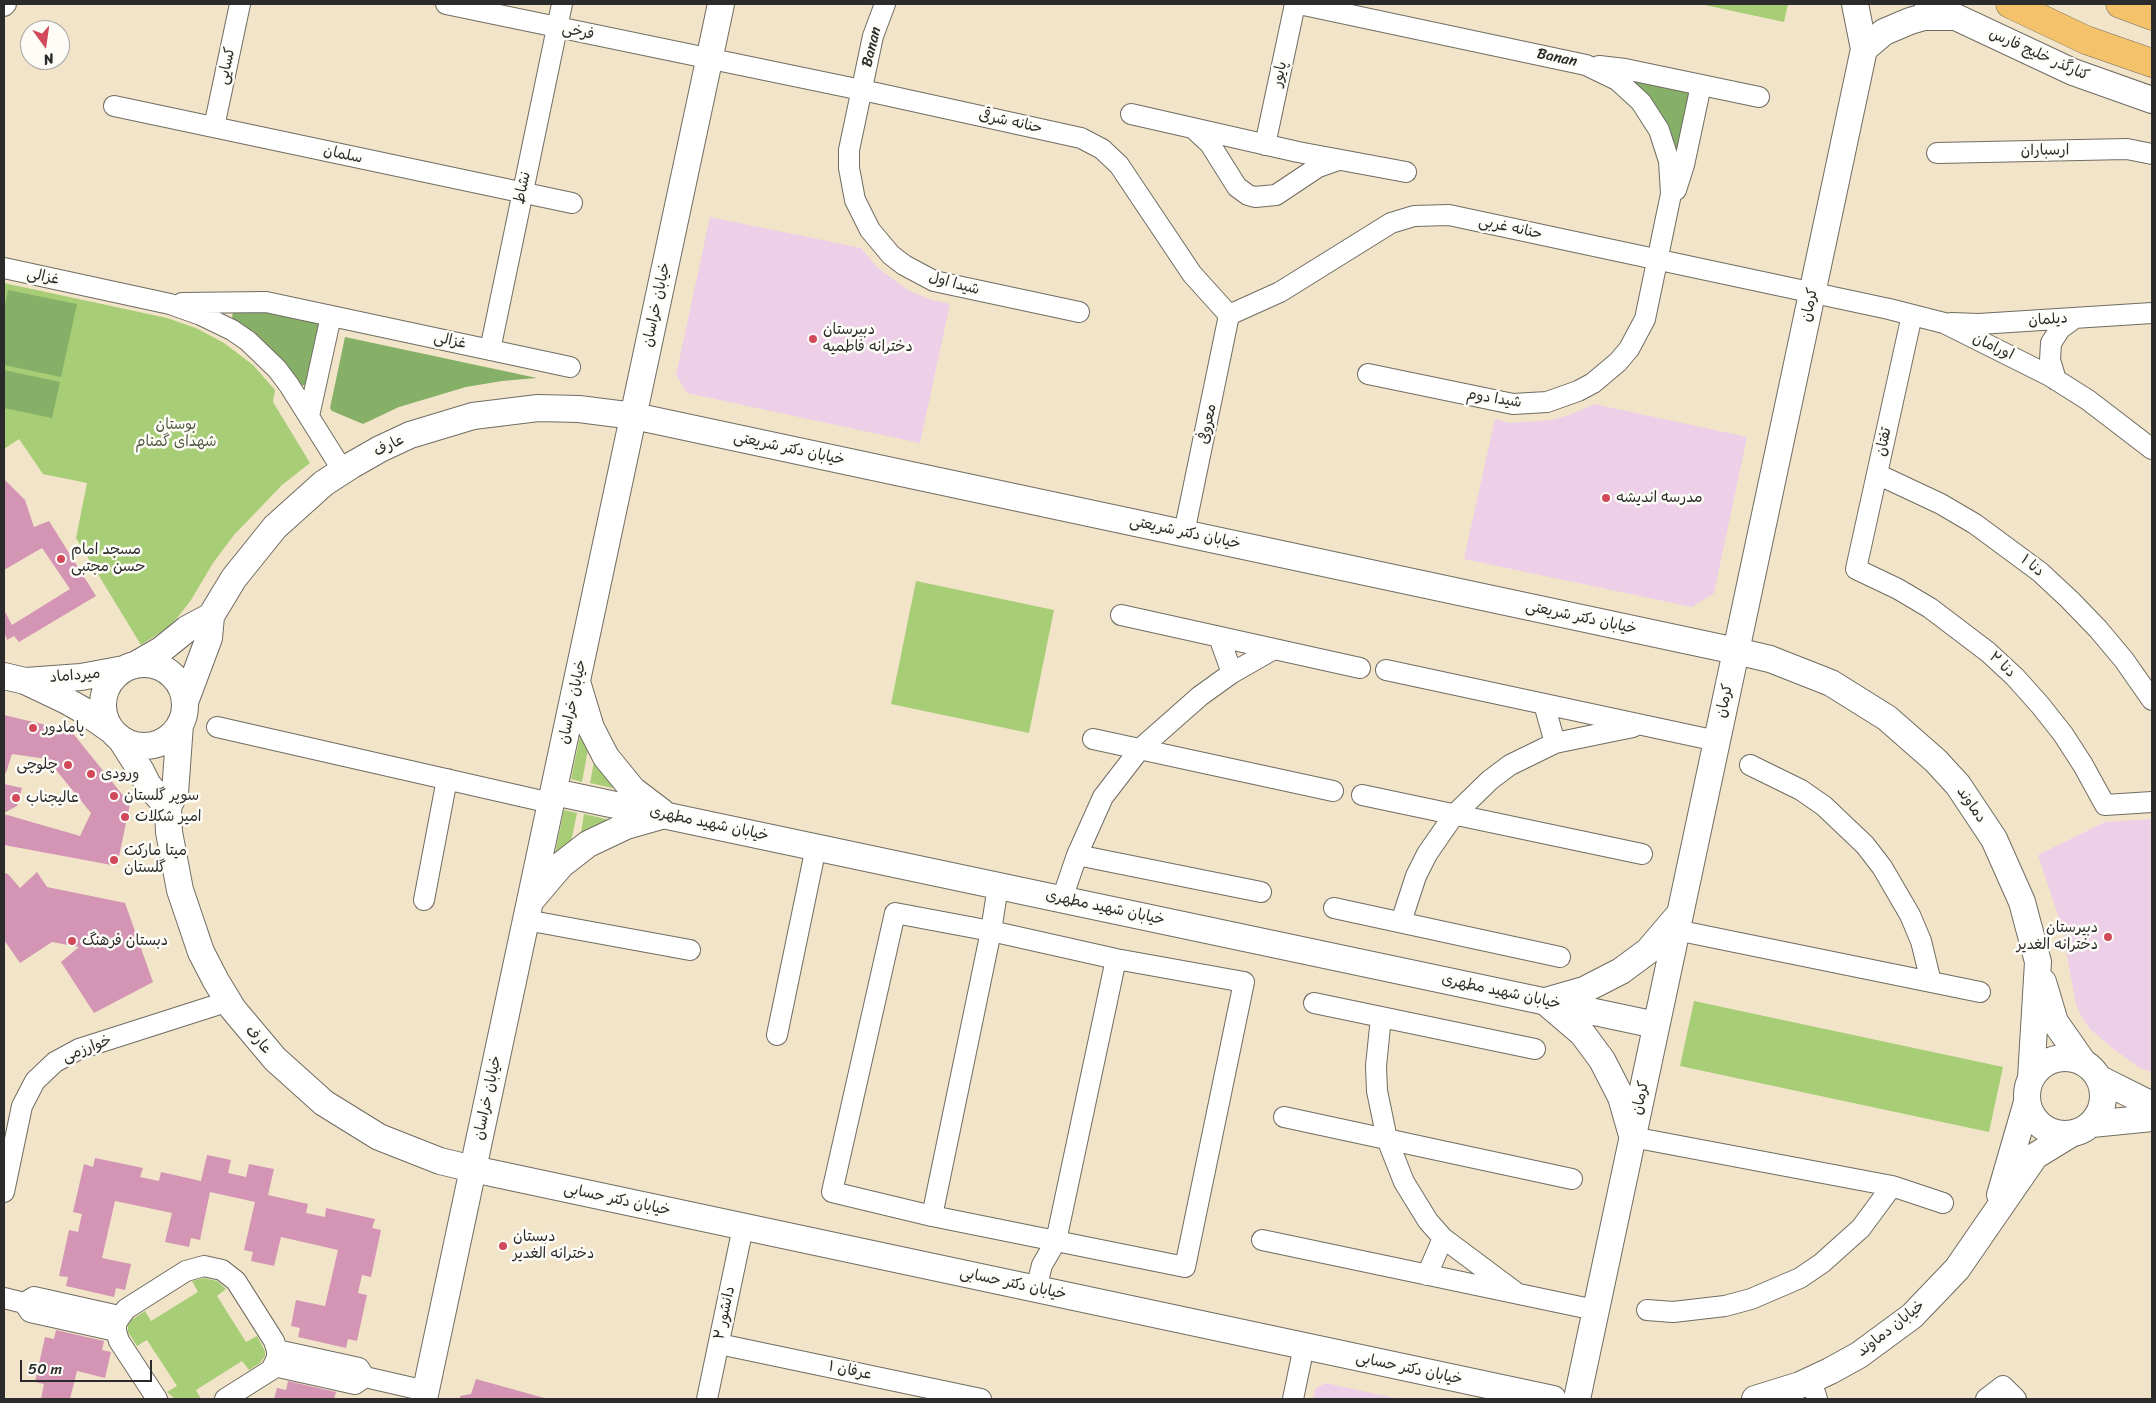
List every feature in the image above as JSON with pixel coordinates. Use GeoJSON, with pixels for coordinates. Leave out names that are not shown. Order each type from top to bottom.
{"type":"FeatureCollection","features":[{"type":"Feature","properties":{"kind":"highway"},"geometry":{"type":"LineString","coordinates":[[2010,4],[2086,40],[2152,63]]}},
{"type":"Feature","properties":{"kind":"highway"},"geometry":{"type":"LineString","coordinates":[[2120,4],[2152,16]]}},
{"type":"Feature","properties":{"kind":"street","name":"کسایی"},"geometry":{"type":"LineString","coordinates":[[214,127],[240,4]]}},
{"type":"Feature","properties":{"kind":"street","name":"فرخی"},"geometry":{"type":"LineString","coordinates":[[446,4],[710,59]]}},
{"type":"Feature","properties":{"kind":"street","name":"نشاط"},"geometry":{"type":"LineString","coordinates":[[490,350],[562,4]]}},
{"type":"Feature","properties":{"kind":"street","name":"خیابان خراسان"},"geometry":{"type":"LineString","coordinates":[[425,1395],[722,4]]}},
{"type":"Feature","properties":{"kind":"street"},"geometry":{"type":"LineString","coordinates":[[873,36],[877,4]]}},
{"type":"Feature","properties":{"kind":"street","name":"Banan"},"geometry":{"type":"LineString","coordinates":[[862,90],[873,36],[886,4]]}},
{"type":"Feature","properties":{"kind":"street","name":"پایور"},"geometry":{"type":"LineString","coordinates":[[1265,145],[1295,4]]}},
{"type":"Feature","properties":{"kind":"street","name":"Banan"},"geometry":{"type":"LineString","coordinates":[[1299,4],[1586,65],[1603,72],[1629,90],[1651,115],[1659,130],[1669,161],[1671,177],[1668,216],[1658,260]]}},
{"type":"Feature","properties":{"kind":"street","name":"کرمان"},"geometry":{"type":"LineString","coordinates":[[1576,1399],[1864,49],[1854,4]]}},
{"type":"Feature","properties":{"kind":"street","name":"کنارگذر خلیج فارس"},"geometry":{"type":"LineString","coordinates":[[1928,4],[2073,72],[2152,100]]}},
{"type":"Feature","properties":{"kind":"street"},"geometry":{"type":"LineString","coordinates":[[1864,49],[1884,32],[1910,21],[1940,16],[1955,17]]}},
{"type":"Feature","properties":{"kind":"street","name":"حنانه شرقی"},"geometry":{"type":"LineString","coordinates":[[710,59],[1070,135],[1102,149],[1127,174],[1192,274],[1229,316]]}},
{"type":"Feature","properties":{"kind":"street"},"geometry":{"type":"LineString","coordinates":[[1586,65],[1625,69],[1758,97]]}},
{"type":"Feature","properties":{"kind":"street"},"geometry":{"type":"LineString","coordinates":[[1668,216],[1684,165],[1701,85]]}},
{"type":"Feature","properties":{"kind":"street","name":"شیدا اول"},"geometry":{"type":"LineString","coordinates":[[862,90],[849,150],[851,184],[862,215],[870,230],[891,255],[917,274],[934,281],[1079,312]]}},
{"type":"Feature","properties":{"kind":"street","name":"سلمان"},"geometry":{"type":"LineString","coordinates":[[114,106],[572,203]]}},
{"type":"Feature","properties":{"kind":"street"},"geometry":{"type":"LineString","coordinates":[[1131,114],[1298,152],[1406,172]]}},
{"type":"Feature","properties":{"kind":"street"},"geometry":{"type":"LineString","coordinates":[[1191,128],[1205,137],[1237,187],[1255,197],[1262,198],[1276,195],[1325,163],[1342,160]]}},
{"type":"Feature","properties":{"kind":"street"},"geometry":{"type":"LineString","coordinates":[[1214,150],[1222,141],[1234,138]]}},
{"type":"Feature","properties":{"kind":"street","name":"ارسباران"},"geometry":{"type":"LineString","coordinates":[[1937,153],[2127,149],[2152,154]]}},
{"type":"Feature","properties":{"kind":"street"},"geometry":{"type":"LineString","coordinates":[[1298,152],[1308,159],[1312,170]]}},
{"type":"Feature","properties":{"kind":"street","name":"حنانه غربی"},"geometry":{"type":"LineString","coordinates":[[1229,316],[1280,292],[1380,228],[1414,216],[1449,215],[1812,292]]}},
{"type":"Feature","properties":{"kind":"street","name":"شیدا دوم"},"geometry":{"type":"LineString","coordinates":[[1368,374],[1513,404],[1547,402],[1563,397],[1578,391],[1599,378],[1618,362],[1628,350],[1645,319],[1658,260]]}},
{"type":"Feature","properties":{"kind":"street","name":"غزالی"},"geometry":{"type":"LineString","coordinates":[[4,268],[170,304],[217,322],[248,341],[277,369],[343,471]]}},
{"type":"Feature","properties":{"kind":"street","name":"اورامان"},"geometry":{"type":"LineString","coordinates":[[1812,292],[1944,323],[2056,380],[2088,400],[2152,449]]}},
{"type":"Feature","properties":{"kind":"street","name":"غزالی"},"geometry":{"type":"LineString","coordinates":[[170,304],[266,302],[570,367]]}},
{"type":"Feature","properties":{"kind":"street","name":"دیلمان"},"geometry":{"type":"LineString","coordinates":[[1944,323],[1979,324],[2152,313]]}},
{"type":"Feature","properties":{"kind":"street","name":"تفتان"},"geometry":{"type":"LineString","coordinates":[[1856,569],[1912,315]]}},
{"type":"Feature","properties":{"kind":"street"},"geometry":{"type":"LineString","coordinates":[[309,416],[331,316]]}},
{"type":"Feature","properties":{"kind":"street","name":"معروفی"},"geometry":{"type":"LineString","coordinates":[[1184,533],[1229,316]]}},
{"type":"Feature","properties":{"kind":"street"},"geometry":{"type":"LineString","coordinates":[[2056,380],[2050,360],[2051,343],[2060,329],[2075,318]]}},
{"type":"Feature","properties":{"kind":"street","name":"عارف"},"geometry":{"type":"LineString","coordinates":[[473,1169],[440,1161],[402,1147],[351,1121],[324,1102],[275,1059],[253,1035],[229,1001],[201,952],[187,914],[173,861],[168,807],[175,793],[183,713],[209,638],[211,616],[234,578],[275,527],[299,504],[343,471],[380,449],[410,435],[473,416],[538,408],[578,409],[634,416]]}},
{"type":"Feature","properties":{"kind":"street","name":"خیابان دکتر شریعتی"},"geometry":{"type":"LineString","coordinates":[[634,416],[1736,651]]}},
{"type":"Feature","properties":{"kind":"street","name":"دنا ۱"},"geometry":{"type":"LineString","coordinates":[[1877,474],[1941,504],[1975,524],[2040,572],[2098,629],[2124,660],[2152,700]]}},
{"type":"Feature","properties":{"kind":"street","name":"دنا ۲"},"geometry":{"type":"LineString","coordinates":[[1856,569],[1898,589],[1930,608],[1988,652],[2040,705],[2062,734],[2083,764],[2104,805],[2152,802]]}},
{"type":"Feature","properties":{"kind":"street"},"geometry":{"type":"LineString","coordinates":[[1122,615],[1360,668]]}},
{"type":"Feature","properties":{"kind":"street"},"geometry":{"type":"LineString","coordinates":[[168,807],[148,785],[115,734],[104,714],[104,696],[108,685],[130,667],[161,650],[187,628],[211,616]]}},
{"type":"Feature","properties":{"kind":"street"},"geometry":{"type":"LineString","coordinates":[[1219,637],[1232,673]]}},
{"type":"Feature","properties":{"kind":"street"},"geometry":{"type":"LineString","coordinates":[[1062,899],[1077,854],[1102,797],[1140,749],[1200,696],[1232,673],[1274,649]]}},
{"type":"Feature","properties":{"kind":"street","name":"دماوند"},"geometry":{"type":"LineString","coordinates":[[1736,651],[1770,659],[1831,683],[1887,718],[1936,761],[1958,785],[1994,839],[2022,902],[2038,962],[2029,1090],[1994,1215]]}},
{"type":"Feature","properties":{"kind":"street"},"geometry":{"type":"LineString","coordinates":[[115,734],[130,743],[141,746],[153,745],[164,741],[173,734],[183,713],[183,690],[169,672],[158,666],[147,664],[130,667]]}},
{"type":"Feature","properties":{"kind":"street","name":"میرداماد"},"geometry":{"type":"LineString","coordinates":[[15,678],[81,677],[130,667]]}},
{"type":"Feature","properties":{"kind":"street"},"geometry":{"type":"LineString","coordinates":[[1386,670],[1717,741]]}},
{"type":"Feature","properties":{"kind":"street","name":"میرداماد"},"geometry":{"type":"LineString","coordinates":[[15,678],[81,709],[115,734]]}},
{"type":"Feature","properties":{"kind":"street"},"geometry":{"type":"LineString","coordinates":[[577,679],[585,712],[594,735],[606,757],[633,790],[666,815]]}},
{"type":"Feature","properties":{"kind":"street"},"geometry":{"type":"LineString","coordinates":[[1544,704],[1555,742]]}},
{"type":"Feature","properties":{"kind":"street"},"geometry":{"type":"LineString","coordinates":[[1401,922],[1416,876],[1427,854],[1454,815],[1490,780],[1510,765],[1555,742],[1642,726]]}},
{"type":"Feature","properties":{"kind":"street"},"geometry":{"type":"LineString","coordinates":[[217,727],[448,779],[552,797]]}},
{"type":"Feature","properties":{"kind":"street"},"geometry":{"type":"LineString","coordinates":[[1093,739],[1333,791]]}},
{"type":"Feature","properties":{"kind":"street"},"geometry":{"type":"LineString","coordinates":[[1750,765],[1800,790],[1824,806],[1865,845],[1887,874],[1910,915],[1920,941],[1931,982]]}},
{"type":"Feature","properties":{"kind":"street"},"geometry":{"type":"LineString","coordinates":[[424,900],[448,779]]}},
{"type":"Feature","properties":{"kind":"street"},"geometry":{"type":"LineString","coordinates":[[1362,795],[1642,854]]}},
{"type":"Feature","properties":{"kind":"street","name":"خیابان شهید مطهری"},"geometry":{"type":"LineString","coordinates":[[552,797],[666,815],[1656,1025]]}},
{"type":"Feature","properties":{"kind":"street"},"geometry":{"type":"LineString","coordinates":[[666,815],[626,826],[588,844],[561,865],[539,890],[528,912],[690,950]]}},
{"type":"Feature","properties":{"kind":"street"},"geometry":{"type":"LineString","coordinates":[[778,1035],[816,847]]}},
{"type":"Feature","properties":{"kind":"street"},"geometry":{"type":"LineString","coordinates":[[1077,854],[1261,892]]}},
{"type":"Feature","properties":{"kind":"street"},"geometry":{"type":"LineString","coordinates":[[932,1216],[991,931],[998,886]]}},
{"type":"Feature","properties":{"kind":"street"},"geometry":{"type":"LineString","coordinates":[[1334,908],[1560,957]]}},
{"type":"Feature","properties":{"kind":"street"},"geometry":{"type":"LineString","coordinates":[[894,913],[991,931],[1116,959],[1244,982],[1185,1267],[932,1216],[832,1192],[894,913]]}},
{"type":"Feature","properties":{"kind":"street"},"geometry":{"type":"LineString","coordinates":[[1543,1001],[1584,990],[1621,971],[1654,945],[1678,921],[1980,992]]}},
{"type":"Feature","properties":{"kind":"street"},"geometry":{"type":"LineString","coordinates":[[1036,1289],[1042,1265],[1056,1241],[1116,959]]}},
{"type":"Feature","properties":{"kind":"street"},"geometry":{"type":"LineString","coordinates":[[2038,962],[2055,1022],[2092,1071],[2104,1091],[2104,1102],[2100,1114],[2082,1129]]}},
{"type":"Feature","properties":{"kind":"street","name":"خوارزمی"},"geometry":{"type":"LineString","coordinates":[[4,1192],[22,1106],[35,1081],[54,1062],[79,1049],[229,1001]]}},
{"type":"Feature","properties":{"kind":"street"},"geometry":{"type":"LineString","coordinates":[[1543,1001],[1570,1022],[1602,1060],[1621,1097],[1632,1137],[1892,1186],[1943,1203]]}},
{"type":"Feature","properties":{"kind":"street"},"geometry":{"type":"LineString","coordinates":[[1314,1003],[1535,1049]]}},
{"type":"Feature","properties":{"kind":"street"},"geometry":{"type":"LineString","coordinates":[[1381,1017],[1377,1058],[1377,1091],[1387,1140],[1404,1182],[1428,1221],[1443,1238],[1520,1295]]}},
{"type":"Feature","properties":{"kind":"street"},"geometry":{"type":"LineString","coordinates":[[2152,1105],[2072,1058],[2060,1058],[2048,1062],[2038,1069],[2029,1090],[2031,1113],[2038,1123],[2053,1132],[2152,1118]]}},
{"type":"Feature","properties":{"kind":"street"},"geometry":{"type":"LineString","coordinates":[[1284,1118],[1572,1179]]}},
{"type":"Feature","properties":{"kind":"street","name":"خیابان دماوند"},"geometry":{"type":"LineString","coordinates":[[1755,1399],[1814,1390],[1912,1316],[1957,1269],[2035,1156],[2082,1129]]}},
{"type":"Feature","properties":{"kind":"street","name":"خیابان دکتر حسابی"},"geometry":{"type":"LineString","coordinates":[[473,1169],[1553,1399]]}},
{"type":"Feature","properties":{"kind":"street"},"geometry":{"type":"LineString","coordinates":[[1646,1310],[1673,1312],[1725,1306],[1751,1299],[1784,1286],[1822,1263],[1842,1247],[1872,1214],[1892,1186]]}},
{"type":"Feature","properties":{"kind":"street","name":"دانشور ۲"},"geometry":{"type":"LineString","coordinates":[[707,1399],[743,1227]]}},
{"type":"Feature","properties":{"kind":"street"},"geometry":{"type":"LineString","coordinates":[[1427,1275],[1443,1238]]}},
{"type":"Feature","properties":{"kind":"street"},"geometry":{"type":"LineString","coordinates":[[1262,1240],[1595,1310]]}},
{"type":"Feature","properties":{"kind":"street"},"geometry":{"type":"LineString","coordinates":[[157,1399],[119,1341],[118,1324],[126,1309],[195,1267],[213,1267],[222,1270],[236,1281],[274,1341],[276,1358],[267,1373],[225,1399]]}},
{"type":"Feature","properties":{"kind":"street"},"geometry":{"type":"LineString","coordinates":[[4,1298],[24,1303],[34,1297],[118,1324]]}},
{"type":"Feature","properties":{"kind":"street","name":"عرفان ۱"},"geometry":{"type":"LineString","coordinates":[[719,1344],[981,1399]]}},
{"type":"Feature","properties":{"kind":"street"},"geometry":{"type":"LineString","coordinates":[[1293,1399],[1304,1346]]}},
{"type":"Feature","properties":{"kind":"street"},"geometry":{"type":"LineString","coordinates":[[276,1358],[356,1384],[365,1377],[425,1395]]}},
{"type":"Feature","properties":{"kind":"street"},"geometry":{"type":"LineString","coordinates":[[1986,1399],[2003,1386],[2016,1399]]}},
{"type":"Feature","properties":{"kind":"shaded area","name":"دبیرستان دخترانه فاطمیه"},"geometry":{"type":"Polygon","coordinates":[[[710,217],[861,248],[878,268],[908,290],[929,299],[950,304],[920,443],[687,393],[676,375],[710,217]]]}},
{"type":"Feature","properties":{"kind":"shaded area","name":"مدرسه اندیشه"},"geometry":{"type":"Polygon","coordinates":[[[1594,404],[1747,437],[1714,593],[1692,607],[1464,559],[1495,419],[1510,423],[1551,420],[1569,415],[1594,404]]]}},
{"type":"Feature","properties":{"kind":"shaded area","name":"دبیرستان دخترانه الغدیر"},"geometry":{"type":"Polygon","coordinates":[[[2152,819],[2152,1072],[2140,1068],[2112,1048],[2090,1029],[2082,1018],[2076,1004],[2061,924],[2038,855],[2105,822],[2152,819]]]}},
{"type":"Feature","properties":{"kind":"shaded area"},"geometry":{"type":"Polygon","coordinates":[[[1325,1383],[1399,1399],[1313,1399],[1315,1389],[1325,1383]]]}},
{"type":"Feature","properties":{"kind":"green space"},"geometry":{"type":"Polygon","coordinates":[[[1700,4],[1788,4],[1784,22],[1700,4]]]}},
{"type":"Feature","properties":{"kind":"green space"},"geometry":{"type":"Polygon","coordinates":[[[1624,74],[1695,89],[1678,159],[1674,142],[1659,110],[1636,84],[1624,74]]]}},
{"type":"Feature","properties":{"kind":"green space","name":"بوستان شهدای گمنام"},"geometry":{"type":"Polygon","coordinates":[[[4,283],[167,318],[196,328],[224,343],[253,365],[275,390],[273,402],[310,463],[282,485],[234,535],[177,618],[166,629],[141,645],[76,538],[87,483],[43,474],[19,439],[4,449],[4,283]]]}},
{"type":"Feature","properties":{"kind":"green space"},"geometry":{"type":"Polygon","coordinates":[[[8,290],[77,304],[61,377],[4,365],[4,311],[8,290]]]}},
{"type":"Feature","properties":{"kind":"green space"},"geometry":{"type":"Polygon","coordinates":[[[265,309],[324,322],[308,386],[299,385],[232,319],[233,311],[265,309]]]}},
{"type":"Feature","properties":{"kind":"green space"},"geometry":{"type":"Polygon","coordinates":[[[345,337],[537,378],[466,387],[399,407],[363,424],[332,411],[330,408],[345,337]]]}},
{"type":"Feature","properties":{"kind":"green space"},"geometry":{"type":"Polygon","coordinates":[[[4,370],[60,382],[52,418],[4,408],[4,370]]]}},
{"type":"Feature","properties":{"kind":"green space"},"geometry":{"type":"Polygon","coordinates":[[[916,581],[1054,610],[1029,733],[891,704],[916,581]]]}},
{"type":"Feature","properties":{"kind":"green space"},"geometry":{"type":"Polygon","coordinates":[[[582,727],[589,744],[582,782],[571,779],[582,727]]]}},
{"type":"Feature","properties":{"kind":"green space"},"geometry":{"type":"Polygon","coordinates":[[[595,756],[626,791],[590,783],[595,756]]]}},
{"type":"Feature","properties":{"kind":"green space"},"geometry":{"type":"Polygon","coordinates":[[[564,810],[577,813],[570,846],[553,863],[564,810]]]}},
{"type":"Feature","properties":{"kind":"green space"},"geometry":{"type":"Polygon","coordinates":[[[584,814],[619,822],[580,839],[584,814]]]}},
{"type":"Feature","properties":{"kind":"green space"},"geometry":{"type":"Polygon","coordinates":[[[1694,1001],[2003,1067],[1989,1132],[1680,1066],[1694,1001]]]}},
{"type":"Feature","properties":{"kind":"green space"},"geometry":{"type":"Polygon","coordinates":[[[204,1278],[217,1281],[226,1289],[217,1296],[246,1342],[257,1336],[265,1351],[265,1356],[260,1363],[249,1370],[242,1361],[196,1390],[201,1399],[175,1399],[167,1392],[177,1386],[147,1340],[137,1346],[128,1332],[128,1326],[130,1321],[145,1311],[151,1321],[198,1292],[192,1281],[204,1278]]]}},
{"type":"Feature","properties":{"kind":"building","name":"مسجد امام حسن مجتبی"},"geometry":{"type":"Polygon","coordinates":[[[4,479],[25,500],[34,527],[49,521],[96,596],[19,642],[14,636],[7,640],[4,631],[4,610],[12,625],[70,589],[42,548],[4,570],[4,479]]]}},
{"type":"Feature","properties":{"kind":"building"},"geometry":{"type":"Polygon","coordinates":[[[4,715],[71,731],[130,804],[117,866],[4,845],[4,814],[80,836],[91,813],[47,759],[12,754],[6,773],[4,772],[4,715]]]}},
{"type":"Feature","properties":{"kind":"building"},"geometry":{"type":"Polygon","coordinates":[[[4,784],[22,788],[17,806],[4,813],[4,784]]]}},
{"type":"Feature","properties":{"kind":"building","name":"دبستان فرهنگ"},"geometry":{"type":"Polygon","coordinates":[[[37,872],[47,887],[125,903],[153,982],[94,1013],[61,962],[79,947],[52,942],[20,963],[4,940],[4,873],[8,874],[20,888],[37,872]]]}},
{"type":"Feature","properties":{"kind":"building"},"geometry":{"type":"Polygon","coordinates":[[[207,1155],[231,1160],[228,1173],[246,1177],[249,1164],[274,1169],[268,1195],[308,1204],[306,1213],[325,1217],[326,1208],[375,1219],[372,1228],[381,1230],[371,1277],[362,1275],[358,1293],[367,1295],[357,1341],[348,1339],[346,1348],[298,1337],[300,1328],[291,1326],[296,1300],[325,1306],[338,1250],[281,1237],[274,1266],[251,1261],[253,1252],[244,1250],[255,1202],[210,1192],[200,1240],[191,1238],[189,1247],[165,1242],[172,1213],[115,1201],[102,1258],[131,1264],[125,1290],[116,1288],[114,1297],[66,1286],[68,1277],[59,1276],[69,1230],[78,1232],[82,1214],[73,1212],[84,1164],[93,1167],[95,1158],[143,1168],[140,1177],[159,1181],[161,1172],[201,1181],[207,1155]]]}},
{"type":"Feature","properties":{"kind":"building"},"geometry":{"type":"Polygon","coordinates":[[[56,1330],[104,1341],[102,1350],[111,1352],[105,1378],[77,1371],[70,1399],[41,1399],[44,1384],[35,1382],[45,1337],[54,1339],[56,1330]]]}},
{"type":"Feature","properties":{"kind":"building"},"geometry":{"type":"Polygon","coordinates":[[[476,1379],[548,1399],[460,1399],[460,1396],[471,1394],[476,1379]]]}},
{"type":"Feature","properties":{"kind":"building"},"geometry":{"type":"Polygon","coordinates":[[[288,1381],[336,1392],[334,1399],[274,1399],[277,1388],[286,1390],[288,1381]]]}},
{"type":"Feature","properties":{"kind":"place","name":"دبیرستان دخترانه فاطمیه"},"geometry":{"type":"Point","coordinates":[813,339]}},
{"type":"Feature","properties":{"kind":"place","name":"مدرسه اندیشه"},"geometry":{"type":"Point","coordinates":[1606,498]}},
{"type":"Feature","properties":{"kind":"place","name":"مسجد امام حسن مجتبی"},"geometry":{"type":"Point","coordinates":[61,559]}},
{"type":"Feature","properties":{"kind":"place","name":"پامادور"},"geometry":{"type":"Point","coordinates":[33,728]}},
{"type":"Feature","properties":{"kind":"place","name":"چلوچی"},"geometry":{"type":"Point","coordinates":[68,765]}},
{"type":"Feature","properties":{"kind":"place","name":"ورودی"},"geometry":{"type":"Point","coordinates":[91,774]}},
{"type":"Feature","properties":{"kind":"place","name":"سوپر گلستان"},"geometry":{"type":"Point","coordinates":[114,796]}},
{"type":"Feature","properties":{"kind":"place","name":"عالیجناب"},"geometry":{"type":"Point","coordinates":[16,798]}},
{"type":"Feature","properties":{"kind":"place","name":"امیر شکلات"},"geometry":{"type":"Point","coordinates":[125,817]}},
{"type":"Feature","properties":{"kind":"place","name":"میتا مارکت گلستان"},"geometry":{"type":"Point","coordinates":[114,860]}},
{"type":"Feature","properties":{"kind":"place","name":"دبیرستان دخترانه الغدیر"},"geometry":{"type":"Point","coordinates":[2108,937]}},
{"type":"Feature","properties":{"kind":"place","name":"دبستان فرهنگ"},"geometry":{"type":"Point","coordinates":[72,941]}},
{"type":"Feature","properties":{"kind":"place","name":"دبستان دخترانه الغدیر"},"geometry":{"type":"Point","coordinates":[503,1246]}}]}
